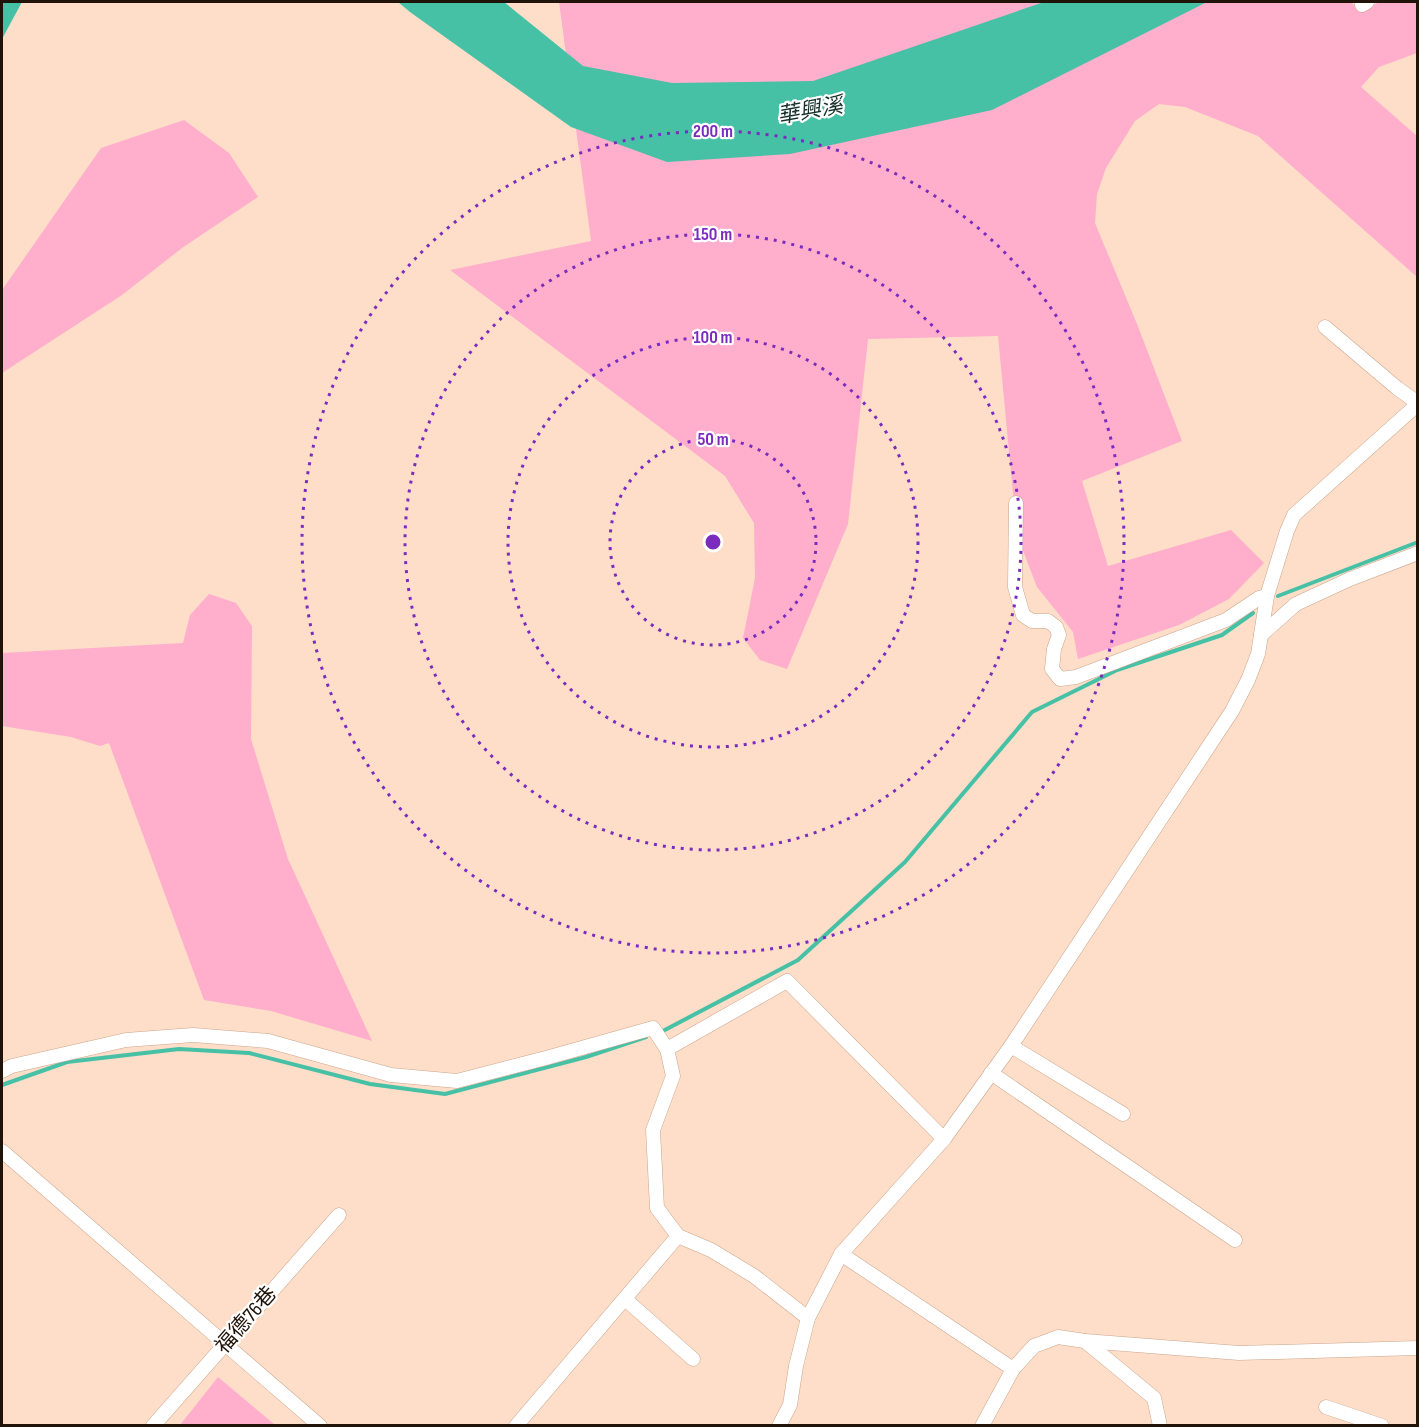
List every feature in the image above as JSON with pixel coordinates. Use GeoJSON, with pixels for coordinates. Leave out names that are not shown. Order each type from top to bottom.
{"type":"FeatureCollection","features":[{"type":"Feature","properties":{"kind":"street"},"geometry":{"type":"LineString","coordinates":[[779,1425],[790,1406],[796,1366],[808,1318],[841,1254],[944,1139],[1011,1046],[1232,711],[1258,654],[1267,596],[1294,515],[1418,403],[1325,327]]}},
{"type":"Feature","properties":{"kind":"street"},"geometry":{"type":"LineString","coordinates":[[1016,503],[1016,587],[1023,615],[1032,621],[1048,621],[1056,627],[1059,635],[1054,649],[1052,669],[1060,679],[1076,677],[1226,620],[1259,598],[1267,596]]}},
{"type":"Feature","properties":{"kind":"street"},"geometry":{"type":"LineString","coordinates":[[1261,635],[1296,604],[1350,579],[1418,553]]}},
{"type":"Feature","properties":{"kind":"street"},"geometry":{"type":"LineString","coordinates":[[667,1049],[787,981],[944,1139]]}},
{"type":"Feature","properties":{"kind":"street"},"geometry":{"type":"LineString","coordinates":[[2,1071],[12,1066],[126,1040],[193,1035],[268,1041],[391,1075],[457,1081],[653,1028],[667,1049],[674,1076],[653,1130],[657,1208],[678,1236],[711,1250],[754,1276],[808,1318]]}},
{"type":"Feature","properties":{"kind":"street"},"geometry":{"type":"LineString","coordinates":[[1011,1046],[1123,1114]]}},
{"type":"Feature","properties":{"kind":"street"},"geometry":{"type":"LineString","coordinates":[[991,1073],[1235,1240]]}},
{"type":"Feature","properties":{"kind":"street"},"geometry":{"type":"LineString","coordinates":[[2,1151],[320,1425]]}},
{"type":"Feature","properties":{"kind":"street","name":"福德76巷"},"geometry":{"type":"LineString","coordinates":[[153,1425],[339,1215]]}},
{"type":"Feature","properties":{"kind":"street"},"geometry":{"type":"LineString","coordinates":[[516,1425],[678,1236]]}},
{"type":"Feature","properties":{"kind":"street"},"geometry":{"type":"LineString","coordinates":[[841,1254],[1013,1369]]}},
{"type":"Feature","properties":{"kind":"street"},"geometry":{"type":"LineString","coordinates":[[625,1299],[693,1359]]}},
{"type":"Feature","properties":{"kind":"street"},"geometry":{"type":"LineString","coordinates":[[982,1425],[1013,1369],[1034,1346],[1058,1337],[1239,1353],[1418,1347]]}},
{"type":"Feature","properties":{"kind":"street"},"geometry":{"type":"LineString","coordinates":[[1085,1341],[1154,1398],[1160,1425]]}},
{"type":"Feature","properties":{"kind":"street"},"geometry":{"type":"LineString","coordinates":[[1326,1407],[1382,1425]]}},
{"type":"Feature","properties":{"kind":"shaded area"},"geometry":{"type":"Polygon","coordinates":[[[559,2],[1351,2],[1361,12],[1379,2],[1417,2],[1417,53],[1379,67],[1361,87],[1417,136],[1417,277],[1258,136],[1185,107],[1159,104],[1135,121],[1106,168],[1097,194],[1095,223],[1182,441],[1082,481],[1108,566],[1231,530],[1264,563],[1229,599],[1179,625],[1078,659],[1073,632],[1037,587],[1017,535],[998,336],[868,339],[848,524],[787,669],[760,660],[743,638],[755,578],[754,523],[725,476],[450,270],[591,241],[559,2]]]}},
{"type":"Feature","properties":{"kind":"shaded area"},"geometry":{"type":"Polygon","coordinates":[[[184,120],[229,153],[258,197],[182,248],[122,295],[2,373],[2,290],[101,148],[184,120]]]}},
{"type":"Feature","properties":{"kind":"shaded area"},"geometry":{"type":"Polygon","coordinates":[[[209,594],[236,603],[252,626],[251,739],[288,859],[372,1041],[271,1011],[204,1000],[109,743],[100,746],[71,737],[2,726],[2,653],[183,643],[190,615],[209,594]]]}},
{"type":"Feature","properties":{"kind":"shaded area"},"geometry":{"type":"Polygon","coordinates":[[[218,1377],[275,1425],[180,1425],[218,1377]]]}},
{"type":"Feature","properties":{"kind":"water"},"geometry":{"type":"Polygon","coordinates":[[[2,2],[22,2],[2,39],[2,2]]]}},
{"type":"Feature","properties":{"kind":"water","name":"華興溪"},"geometry":{"type":"Polygon","coordinates":[[[398,2],[504,2],[583,66],[672,83],[813,81],[1044,2],[1207,2],[992,110],[790,154],[667,162],[571,127],[398,2]]]}},
{"type":"Feature","properties":{"kind":"waterway"},"geometry":{"type":"LineString","coordinates":[[1278,596],[1418,542]]}},
{"type":"Feature","properties":{"kind":"waterway"},"geometry":{"type":"LineString","coordinates":[[661,1032],[798,960],[905,862],[1032,712],[1117,670],[1222,635],[1253,613]]}},
{"type":"Feature","properties":{"kind":"waterway"},"geometry":{"type":"LineString","coordinates":[[2,1085],[67,1062],[179,1049],[249,1053],[370,1084],[445,1094],[586,1057],[646,1037]]}}]}
